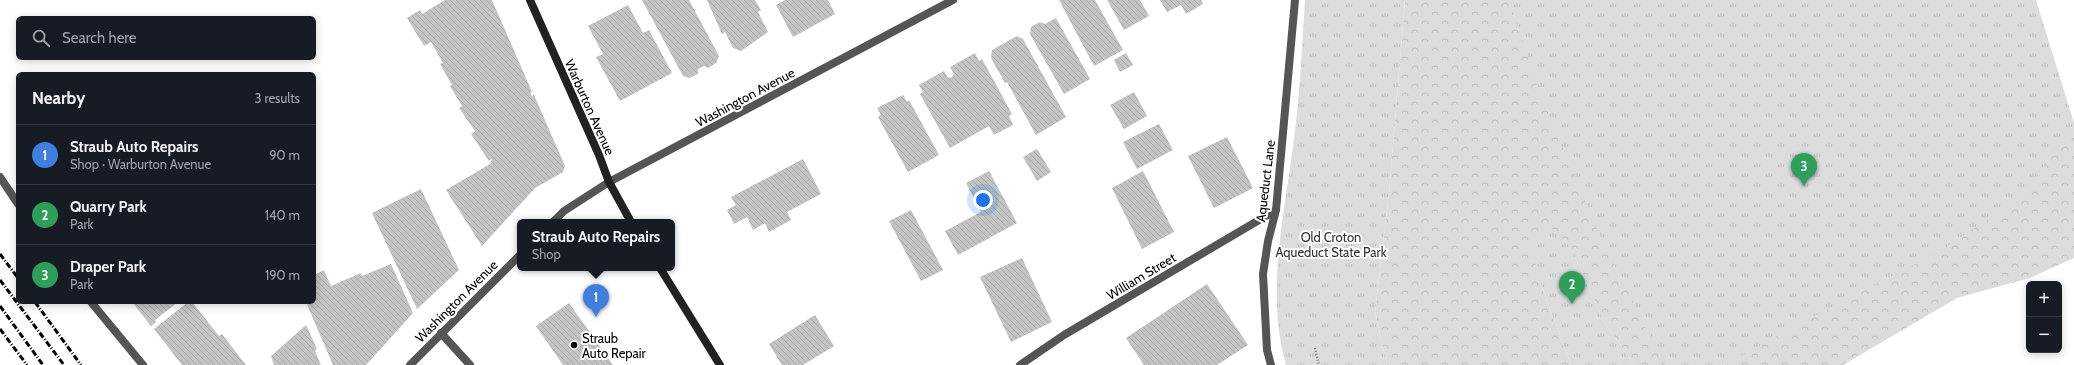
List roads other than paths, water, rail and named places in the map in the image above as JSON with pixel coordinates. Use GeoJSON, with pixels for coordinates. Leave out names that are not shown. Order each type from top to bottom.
{"type":"FeatureCollection","features":[{"type":"Feature","properties":{"kind":"street","name":"Warburton Avenue"},"geometry":{"type":"LineString","coordinates":[[530,0],[599,155],[609,182],[629,219]]}},
{"type":"Feature","properties":{"kind":"street","name":"Washington Avenue"},"geometry":{"type":"LineString","coordinates":[[556,219],[564,211],[609,182],[953,0]]}},
{"type":"Feature","properties":{"kind":"street","name":"Aqueduct Lane"},"geometry":{"type":"LineString","coordinates":[[1271,365],[1267,350],[1263,274],[1268,241],[1276,210],[1295,0]]}},
{"type":"Feature","properties":{"kind":"street"},"geometry":{"type":"LineString","coordinates":[[0,177],[16,201]]}},
{"type":"Feature","properties":{"kind":"street","name":"William Street"},"geometry":{"type":"LineString","coordinates":[[1020,365],[1064,335],[1276,210]]}},
{"type":"Feature","properties":{"kind":"street","name":"Washington Avenue"},"geometry":{"type":"LineString","coordinates":[[410,365],[517,258]]}},
{"type":"Feature","properties":{"kind":"street"},"geometry":{"type":"LineString","coordinates":[[662,271],[720,365]]}},
{"type":"Feature","properties":{"kind":"street"},"geometry":{"type":"LineString","coordinates":[[92,304],[143,365]]}},
{"type":"Feature","properties":{"kind":"street"},"geometry":{"type":"LineString","coordinates":[[441,333],[470,365]]}},
{"type":"Feature","properties":{"kind":"railway"},"geometry":{"type":"LineString","coordinates":[[0,254],[16,275]]}},
{"type":"Feature","properties":{"kind":"railway"},"geometry":{"type":"LineString","coordinates":[[0,280],[16,301]]}},
{"type":"Feature","properties":{"kind":"railway"},"geometry":{"type":"LineString","coordinates":[[18,304],[64,365]]}},
{"type":"Feature","properties":{"kind":"railway"},"geometry":{"type":"LineString","coordinates":[[36,304],[81,365]]}},
{"type":"Feature","properties":{"kind":"railway"},"geometry":{"type":"LineString","coordinates":[[0,306],[43,365]]}},
{"type":"Feature","properties":{"kind":"railway"},"geometry":{"type":"LineString","coordinates":[[0,329],[27,365]]}},
{"type":"Feature","properties":{"kind":"place","name":"Draper Park"},"geometry":{"type":"Point","coordinates":[1804,186]}},
{"type":"Feature","properties":{"kind":"place","name":"Quarry Park"},"geometry":{"type":"Point","coordinates":[1572,304]}},
{"type":"Feature","properties":{"kind":"place","name":"Straub Auto Repairs"},"geometry":{"type":"Point","coordinates":[596,317]}},
{"type":"Feature","properties":{"kind":"place","name":"Straub Auto Repair"},"geometry":{"type":"Point","coordinates":[574,345]}},
{"type":"Feature","properties":{"kind":"park label","name":"Old Croton Aqueduct State Park"},"geometry":{"type":"Point","coordinates":[1331,244]}}]}
